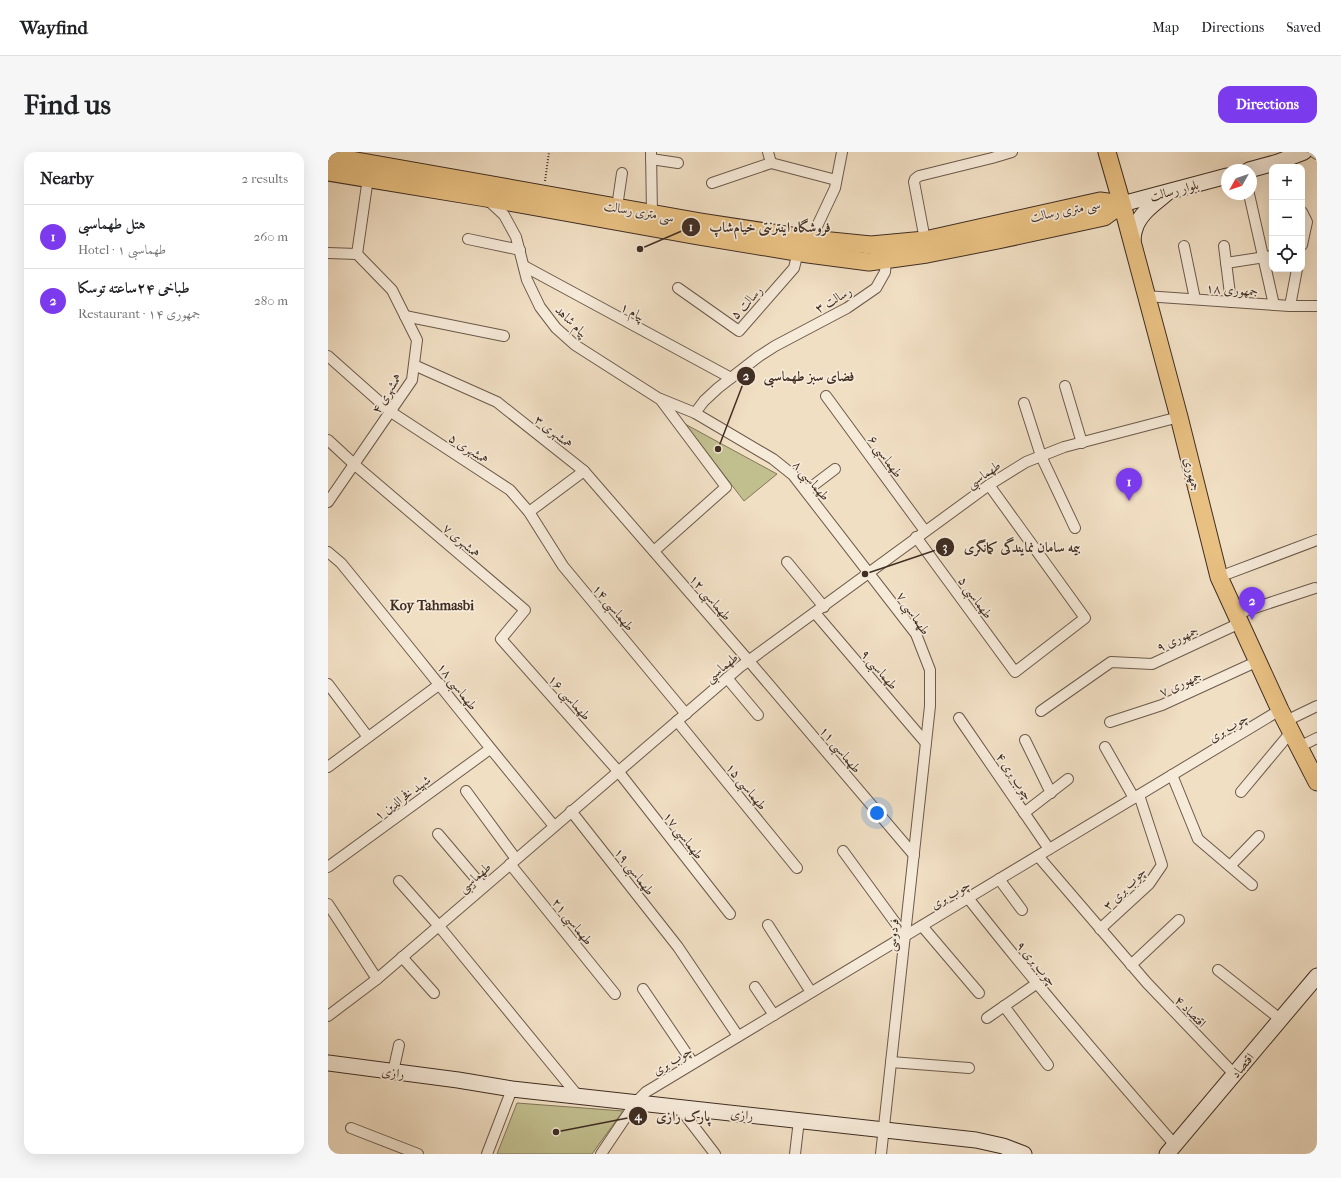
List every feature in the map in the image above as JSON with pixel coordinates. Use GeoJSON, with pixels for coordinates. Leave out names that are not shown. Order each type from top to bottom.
{"type":"FeatureCollection","features":[{"type":"Feature","properties":{"kind":"main road","name":"جمهوری"},"geometry":{"type":"LineString","coordinates":[[1107,152],[1122,204],[1145,296],[1179,416],[1219,577],[1289,728],[1316,779]]}},
{"type":"Feature","properties":{"kind":"main road"},"geometry":{"type":"LineString","coordinates":[[1281,164],[1304,152]]}},
{"type":"Feature","properties":{"kind":"main road","name":"سی متری رسالت"},"geometry":{"type":"LineString","coordinates":[[328,156],[356,156],[544,194],[652,213],[700,229],[798,252],[869,262],[927,254],[1104,217],[1122,204]]}},
{"type":"Feature","properties":{"kind":"main road"},"geometry":{"type":"LineString","coordinates":[[1257,169],[1269,167]]}},
{"type":"Feature","properties":{"kind":"main road","name":"سی متری رسالت"},"geometry":{"type":"LineString","coordinates":[[328,172],[486,198],[700,229],[871,245],[925,240],[1100,201],[1122,204]]}},
{"type":"Feature","properties":{"kind":"main road","name":"بلوار رسالت"},"geometry":{"type":"LineString","coordinates":[[1122,204],[1221,178]]}},
{"type":"Feature","properties":{"kind":"main road"},"geometry":{"type":"LineString","coordinates":[[1133,246],[1135,228],[1140,218],[1169,191]]}},
{"type":"Feature","properties":{"kind":"main road","name":"اقتصاد"},"geometry":{"type":"LineString","coordinates":[[1171,1149],[1317,976]]}},
{"type":"Feature","properties":{"kind":"main road","name":"رازی"},"geometry":{"type":"LineString","coordinates":[[328,1063],[458,1080],[512,1089],[976,1140],[1003,1146],[1024,1154]]}},
{"type":"Feature","properties":{"kind":"main road","name":"رازی"},"geometry":{"type":"LineString","coordinates":[[328,1072],[399,1079],[458,1080]]}},
{"type":"Feature","properties":{"kind":"street"},"geometry":{"type":"LineString","coordinates":[[768,152],[771,163]]}},
{"type":"Feature","properties":{"kind":"street"},"geometry":{"type":"LineString","coordinates":[[811,239],[835,188],[842,152]]}},
{"type":"Feature","properties":{"kind":"street"},"geometry":{"type":"LineString","coordinates":[[925,240],[914,182],[915,179],[919,176],[1012,152]]}},
{"type":"Feature","properties":{"kind":"street"},"geometry":{"type":"LineString","coordinates":[[652,213],[651,156],[678,163]]}},
{"type":"Feature","properties":{"kind":"street"},"geometry":{"type":"LineString","coordinates":[[712,183],[771,163],[836,180]]}},
{"type":"Feature","properties":{"kind":"street"},"geometry":{"type":"LineString","coordinates":[[617,207],[622,173]]}},
{"type":"Feature","properties":{"kind":"street"},"geometry":{"type":"LineString","coordinates":[[328,253],[357,254],[368,178]]}},
{"type":"Feature","properties":{"kind":"street","name":"پیام شاهد"},"geometry":{"type":"LineString","coordinates":[[486,198],[504,215],[516,237],[527,280],[540,307],[556,328],[575,345],[658,398],[695,414]]}},
{"type":"Feature","properties":{"kind":"street"},"geometry":{"type":"LineString","coordinates":[[1251,200],[1268,256],[1274,305]]}},
{"type":"Feature","properties":{"kind":"street"},"geometry":{"type":"LineString","coordinates":[[1305,218],[1307,222],[1305,231]]}},
{"type":"Feature","properties":{"kind":"street"},"geometry":{"type":"LineString","coordinates":[[468,239],[520,250]]}},
{"type":"Feature","properties":{"kind":"street"},"geometry":{"type":"LineString","coordinates":[[1184,246],[1195,299]]}},
{"type":"Feature","properties":{"kind":"street"},"geometry":{"type":"LineString","coordinates":[[1224,246],[1231,302]]}},
{"type":"Feature","properties":{"kind":"street","name":"۵ رسالت"},"geometry":{"type":"LineString","coordinates":[[678,288],[739,331],[794,268],[798,252]]}},
{"type":"Feature","properties":{"kind":"street","name":"همشهری ۴"},"geometry":{"type":"LineString","coordinates":[[328,502],[355,465],[412,380],[417,340],[392,290],[357,254]]}},
{"type":"Feature","properties":{"kind":"street"},"geometry":{"type":"LineString","coordinates":[[1226,263],[1268,256]]}},
{"type":"Feature","properties":{"kind":"street","name":"۳ رسالت"},"geometry":{"type":"LineString","coordinates":[[695,414],[704,401],[731,378],[775,346],[847,308],[876,288],[885,272],[886,259]]}},
{"type":"Feature","properties":{"kind":"street","name":"۱ پیام"},"geometry":{"type":"LineString","coordinates":[[524,266],[731,378]]}},
{"type":"Feature","properties":{"kind":"street"},"geometry":{"type":"LineString","coordinates":[[1290,306],[1296,272]]}},
{"type":"Feature","properties":{"kind":"street","name":"جمهوری ۱۸"},"geometry":{"type":"LineString","coordinates":[[1145,296],[1290,306],[1317,306]]}},
{"type":"Feature","properties":{"kind":"street"},"geometry":{"type":"LineString","coordinates":[[405,316],[504,336]]}},
{"type":"Feature","properties":{"kind":"street","name":"۵ همشهری"},"geometry":{"type":"LineString","coordinates":[[328,356],[391,412],[510,490],[529,512]]}},
{"type":"Feature","properties":{"kind":"street","name":"۳ همشهری"},"geometry":{"type":"LineString","coordinates":[[414,365],[497,402],[584,471],[654,551]]}},
{"type":"Feature","properties":{"kind":"street"},"geometry":{"type":"LineString","coordinates":[[1065,386],[1082,443]]}},
{"type":"Feature","properties":{"kind":"street","name":"۶ طهماسبی"},"geometry":{"type":"LineString","coordinates":[[826,396],[925,531]]}},
{"type":"Feature","properties":{"kind":"street"},"geometry":{"type":"LineString","coordinates":[[654,551],[726,487],[658,398]]}},
{"type":"Feature","properties":{"kind":"street"},"geometry":{"type":"LineString","coordinates":[[1024,403],[1041,456],[1075,528]]}},
{"type":"Feature","properties":{"kind":"street","name":"۸ طهماسبی"},"geometry":{"type":"LineString","coordinates":[[695,414],[773,459],[793,475],[870,573]]}},
{"type":"Feature","properties":{"kind":"street","name":"طهماسبی"},"geometry":{"type":"LineString","coordinates":[[328,1016],[377,979],[438,925],[749,660],[824,607],[916,537],[989,485],[1026,462],[1041,456],[1064,448],[1179,416]]}},
{"type":"Feature","properties":{"kind":"street"},"geometry":{"type":"LineString","coordinates":[[328,440],[355,465]]}},
{"type":"Feature","properties":{"kind":"street","name":"۷ همشهری"},"geometry":{"type":"LineString","coordinates":[[355,465],[525,610],[501,639]]}},
{"type":"Feature","properties":{"kind":"street"},"geometry":{"type":"LineString","coordinates":[[806,491],[835,468]]}},
{"type":"Feature","properties":{"kind":"street"},"geometry":{"type":"LineString","coordinates":[[529,512],[584,471]]}},
{"type":"Feature","properties":{"kind":"street","name":"۵ طهماسبی"},"geometry":{"type":"LineString","coordinates":[[916,537],[1015,672],[1085,618],[989,485]]}},
{"type":"Feature","properties":{"kind":"street","name":"۱۴ طهماسبی"},"geometry":{"type":"LineString","coordinates":[[529,512],[563,566],[686,714]]}},
{"type":"Feature","properties":{"kind":"street"},"geometry":{"type":"LineString","coordinates":[[1219,577],[1317,540]]}},
{"type":"Feature","properties":{"kind":"street","name":"۱۲ طهماسبی"},"geometry":{"type":"LineString","coordinates":[[654,551],[749,660]]}},
{"type":"Feature","properties":{"kind":"street","name":"۱۸ طهماسبی"},"geometry":{"type":"LineString","coordinates":[[328,552],[341,563],[440,684],[490,749],[554,826]]}},
{"type":"Feature","properties":{"kind":"street"},"geometry":{"type":"LineString","coordinates":[[787,562],[824,607]]}},
{"type":"Feature","properties":{"kind":"street","name":"۷ طهماسبی"},"geometry":{"type":"LineString","coordinates":[[870,573],[916,634],[930,670],[930,706],[926,743]]}},
{"type":"Feature","properties":{"kind":"street","name":"۹ جمهوری"},"geometry":{"type":"LineString","coordinates":[[1041,711],[1111,662],[1152,664],[1238,618],[1315,588]]}},
{"type":"Feature","properties":{"kind":"street","name":"۹ طهماسبی"},"geometry":{"type":"LineString","coordinates":[[815,613],[926,743]]}},
{"type":"Feature","properties":{"kind":"street","name":"۱۶ طهماسبی"},"geometry":{"type":"LineString","coordinates":[[501,639],[618,771]]}},
{"type":"Feature","properties":{"kind":"street","name":"۱۱ طهماسبی"},"geometry":{"type":"LineString","coordinates":[[749,660],[914,855]]}},
{"type":"Feature","properties":{"kind":"street","name":"۷ جمهوری"},"geometry":{"type":"LineString","coordinates":[[1110,722],[1162,705],[1258,661]]}},
{"type":"Feature","properties":{"kind":"street"},"geometry":{"type":"LineString","coordinates":[[727,678],[758,715]]}},
{"type":"Feature","properties":{"kind":"street"},"geometry":{"type":"LineString","coordinates":[[328,684],[368,737]]}},
{"type":"Feature","properties":{"kind":"street"},"geometry":{"type":"LineString","coordinates":[[328,767],[440,684]]}},
{"type":"Feature","properties":{"kind":"street"},"geometry":{"type":"LineString","coordinates":[[1241,792],[1289,728],[1317,706]]}},
{"type":"Feature","properties":{"kind":"street","name":"۴ چوب بری"},"geometry":{"type":"LineString","coordinates":[[959,718],[1049,849]]}},
{"type":"Feature","properties":{"kind":"street","name":"۱۵ طهماسبی"},"geometry":{"type":"LineString","coordinates":[[677,721],[796,868]]}},
{"type":"Feature","properties":{"kind":"street"},"geometry":{"type":"LineString","coordinates":[[1289,728],[1317,738]]}},
{"type":"Feature","properties":{"kind":"street","name":"چوب بری"},"geometry":{"type":"LineString","coordinates":[[601,1154],[636,1102],[646,1092],[1172,775],[1289,728]]}},
{"type":"Feature","properties":{"kind":"street"},"geometry":{"type":"LineString","coordinates":[[1025,740],[1051,793]]}},
{"type":"Feature","properties":{"kind":"street","name":"فردوسی"},"geometry":{"type":"LineString","coordinates":[[881,1154],[926,743]]}},
{"type":"Feature","properties":{"kind":"street"},"geometry":{"type":"LineString","coordinates":[[1105,747],[1137,796]]}},
{"type":"Feature","properties":{"kind":"street","name":"۱ شهید فخرالدین"},"geometry":{"type":"LineString","coordinates":[[328,866],[490,749]]}},
{"type":"Feature","properties":{"kind":"street","name":"۱۷ طهماسبی"},"geometry":{"type":"LineString","coordinates":[[618,771],[730,914]]}},
{"type":"Feature","properties":{"kind":"street"},"geometry":{"type":"LineString","coordinates":[[1172,775],[1198,838],[1252,885]]}},
{"type":"Feature","properties":{"kind":"street"},"geometry":{"type":"LineString","coordinates":[[1024,813],[1068,779]]}},
{"type":"Feature","properties":{"kind":"street","name":"۲۱ طهماسبی"},"geometry":{"type":"LineString","coordinates":[[466,791],[513,861],[615,994]]}},
{"type":"Feature","properties":{"kind":"street","name":"۳ چوب بری"},"geometry":{"type":"LineString","coordinates":[[1100,929],[1149,884],[1162,865],[1137,796]]}},
{"type":"Feature","properties":{"kind":"street","name":"۱۹ طهماسبی"},"geometry":{"type":"LineString","coordinates":[[571,811],[678,946],[738,1036]]}},
{"type":"Feature","properties":{"kind":"street"},"geometry":{"type":"LineString","coordinates":[[438,834],[483,887]]}},
{"type":"Feature","properties":{"kind":"street"},"geometry":{"type":"LineString","coordinates":[[1230,866],[1259,836]]}},
{"type":"Feature","properties":{"kind":"street"},"geometry":{"type":"LineString","coordinates":[[843,851],[905,936]]}},
{"type":"Feature","properties":{"kind":"street","name":"۴ اقتصاد"},"geometry":{"type":"LineString","coordinates":[[1038,856],[1147,984],[1234,1074]]}},
{"type":"Feature","properties":{"kind":"street"},"geometry":{"type":"LineString","coordinates":[[999,879],[1022,910]]}},
{"type":"Feature","properties":{"kind":"street"},"geometry":{"type":"LineString","coordinates":[[399,881],[438,925],[578,1096]]}},
{"type":"Feature","properties":{"kind":"street","name":"۹ چوب بری"},"geometry":{"type":"LineString","coordinates":[[968,898],[1036,984],[1087,1044],[1171,1149]]}},
{"type":"Feature","properties":{"kind":"street"},"geometry":{"type":"LineString","coordinates":[[328,904],[377,979]]}},
{"type":"Feature","properties":{"kind":"street"},"geometry":{"type":"LineString","coordinates":[[1131,965],[1179,920]]}},
{"type":"Feature","properties":{"kind":"street"},"geometry":{"type":"LineString","coordinates":[[768,925],[811,992]]}},
{"type":"Feature","properties":{"kind":"street"},"geometry":{"type":"LineString","coordinates":[[922,926],[979,993]]}},
{"type":"Feature","properties":{"kind":"street"},"geometry":{"type":"LineString","coordinates":[[402,957],[434,993]]}},
{"type":"Feature","properties":{"kind":"street"},"geometry":{"type":"LineString","coordinates":[[1218,970],[1280,1019]]}},
{"type":"Feature","properties":{"kind":"street"},"geometry":{"type":"LineString","coordinates":[[987,1018],[1036,984]]}},
{"type":"Feature","properties":{"kind":"street"},"geometry":{"type":"LineString","coordinates":[[755,987],[774,1015]]}},
{"type":"Feature","properties":{"kind":"street"},"geometry":{"type":"LineString","coordinates":[[643,989],[693,1063]]}},
{"type":"Feature","properties":{"kind":"street"},"geometry":{"type":"LineString","coordinates":[[1004,1006],[1048,1065]]}},
{"type":"Feature","properties":{"kind":"street"},"geometry":{"type":"LineString","coordinates":[[393,1072],[399,1045]]}},
{"type":"Feature","properties":{"kind":"street"},"geometry":{"type":"LineString","coordinates":[[891,1062],[969,1068]]}},
{"type":"Feature","properties":{"kind":"street"},"geometry":{"type":"LineString","coordinates":[[487,1154],[512,1089]]}},
{"type":"Feature","properties":{"kind":"street"},"geometry":{"type":"LineString","coordinates":[[679,1107],[714,1154]]}},
{"type":"Feature","properties":{"kind":"street"},"geometry":{"type":"LineString","coordinates":[[796,1154],[799,1120]]}},
{"type":"Feature","properties":{"kind":"street"},"geometry":{"type":"LineString","coordinates":[[351,1128],[418,1154]]}},
{"type":"Feature","properties":{"kind":"path"},"geometry":{"type":"LineString","coordinates":[[544,194],[549,152]]}},
{"type":"Feature","properties":{"kind":"shaded area"},"geometry":{"type":"Polygon","coordinates":[[[685,424],[777,474],[744,501],[685,424]]]}},
{"type":"Feature","properties":{"kind":"shaded area"},"geometry":{"type":"Polygon","coordinates":[[[517,1103],[623,1111],[592,1154],[497,1154],[517,1103]]]}},
{"type":"Feature","properties":{"kind":"place","name":"فروشگاه اینترنتی خیام‌شاپ"},"geometry":{"type":"Point","coordinates":[640,249]}},
{"type":"Feature","properties":{"kind":"place","name":"فضای سبز طهماسبی"},"geometry":{"type":"Point","coordinates":[718,449]}},
{"type":"Feature","properties":{"kind":"place","name":"هتل طهماسبی"},"geometry":{"type":"Point","coordinates":[1129,501]}},
{"type":"Feature","properties":{"kind":"place","name":"بیمه سامان نمایندگی کمانگری"},"geometry":{"type":"Point","coordinates":[865,574]}},
{"type":"Feature","properties":{"kind":"place","name":"طباخی ۲۴ساعته توسکا"},"geometry":{"type":"Point","coordinates":[1252,620]}},
{"type":"Feature","properties":{"kind":"place","name":"پارک رازی"},"geometry":{"type":"Point","coordinates":[556,1132]}},
{"type":"Feature","properties":{"kind":"district","name":"Koy Tahmasbi"},"geometry":{"type":"Point","coordinates":[432,605]}}]}
